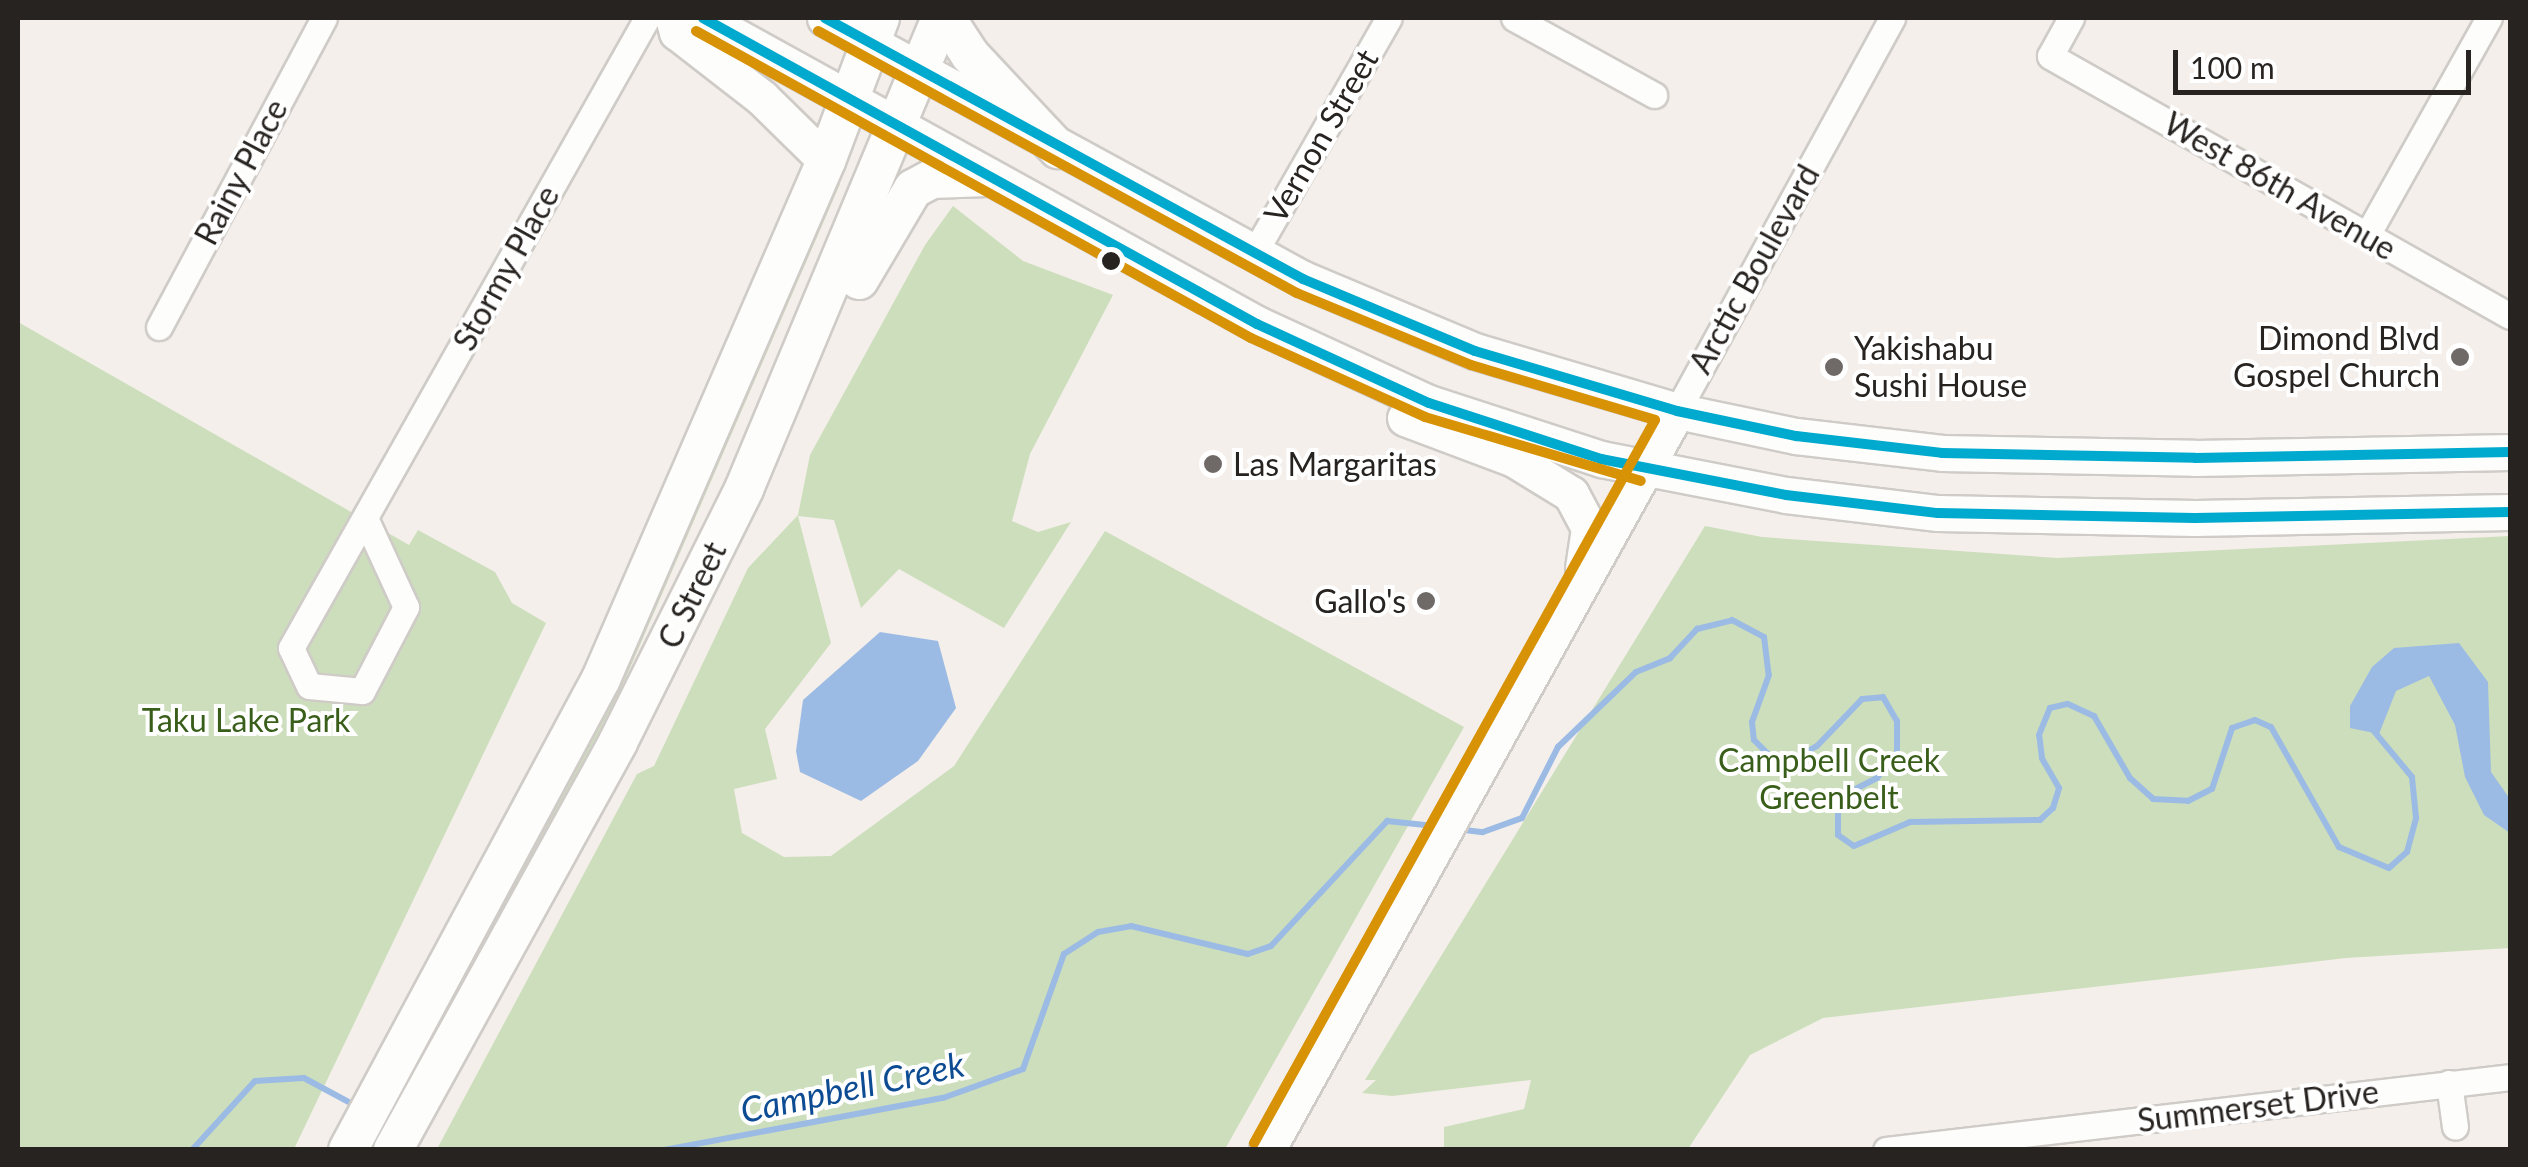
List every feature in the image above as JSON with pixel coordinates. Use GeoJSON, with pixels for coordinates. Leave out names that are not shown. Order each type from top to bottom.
{"type":"FeatureCollection","features":[{"type":"Feature","properties":{"kind":"main road"},"geometry":{"type":"LineString","coordinates":[[673,18],[676,32],[762,98],[826,161]]}},
{"type":"Feature","properties":{"kind":"main road"},"geometry":{"type":"LineString","coordinates":[[703,18],[1257,324],[1429,402],[1645,467],[1786,495],[1938,513],[2195,518],[2510,512]]}},
{"type":"Feature","properties":{"kind":"main road"},"geometry":{"type":"LineString","coordinates":[[825,18],[876,31],[919,71],[1253,255],[1474,351],[1677,411],[1796,436],[1942,453],[2510,452]]}},
{"type":"Feature","properties":{"kind":"main road"},"geometry":{"type":"LineString","coordinates":[[943,18],[970,55],[1058,149]]}},
{"type":"Feature","properties":{"kind":"main road","name":"C Street"},"geometry":{"type":"LineString","coordinates":[[393,1150],[455,1043],[708,563],[943,18]]}},
{"type":"Feature","properties":{"kind":"main road","name":"C Street"},"geometry":{"type":"LineString","coordinates":[[348,1150],[601,679],[826,161],[876,31]]}},
{"type":"Feature","properties":{"kind":"main road"},"geometry":{"type":"LineString","coordinates":[[708,563],[759,498],[876,246],[906,197],[932,178],[986,177]]}},
{"type":"Feature","properties":{"kind":"main road"},"geometry":{"type":"LineString","coordinates":[[1257,324],[1399,415],[1551,476],[1572,494],[1589,528],[1580,583]]}},
{"type":"Feature","properties":{"kind":"main road","name":"Arctic Boulevard"},"geometry":{"type":"LineString","coordinates":[[1267,1150],[1677,411]]}},
{"type":"Feature","properties":{"kind":"street","name":"Rainy Place"},"geometry":{"type":"LineString","coordinates":[[159,327],[324,18]]}},
{"type":"Feature","properties":{"kind":"street","name":"Stormy Place"},"geometry":{"type":"LineString","coordinates":[[365,518],[406,606],[362,691],[309,686],[292,648],[365,518],[647,18]]}},
{"type":"Feature","properties":{"kind":"street","name":"Vernon Street"},"geometry":{"type":"LineString","coordinates":[[1253,255],[1389,18]]}},
{"type":"Feature","properties":{"kind":"street"},"geometry":{"type":"LineString","coordinates":[[1514,18],[1654,95]]}},
{"type":"Feature","properties":{"kind":"street","name":"Arctic Boulevard"},"geometry":{"type":"LineString","coordinates":[[1677,411],[1892,18]]}},
{"type":"Feature","properties":{"kind":"street","name":"West 86th Avenue"},"geometry":{"type":"LineString","coordinates":[[2071,18],[2050,56],[2510,316]]}},
{"type":"Feature","properties":{"kind":"street"},"geometry":{"type":"LineString","coordinates":[[2368,236],[2482,20]]}},
{"type":"Feature","properties":{"kind":"street","name":"Summerset Drive"},"geometry":{"type":"LineString","coordinates":[[1886,1150],[2510,1077]]}},
{"type":"Feature","properties":{"kind":"street"},"geometry":{"type":"LineString","coordinates":[[2449,1084],[2455,1127]]}},
{"type":"Feature","properties":{"kind":"green space"},"geometry":{"type":"Polygon","coordinates":[[[833,182],[840,184],[591,758],[413,1079],[410,1071],[558,803],[630,654],[833,182]]]}},
{"type":"Feature","properties":{"kind":"green space"},"geometry":{"type":"Polygon","coordinates":[[[953,206],[1023,261],[1113,295],[1030,454],[1012,521],[1038,532],[1071,522],[1004,628],[899,569],[861,608],[834,520],[798,516],[831,643],[765,729],[777,779],[734,789],[742,833],[784,857],[831,856],[954,766],[1105,531],[1464,727],[1225,1149],[437,1149],[637,774],[654,766],[748,568],[798,515],[810,455],[925,245],[953,206]]]}},
{"type":"Feature","properties":{"kind":"green space","name":"Taku Lake Park"},"geometry":{"type":"Polygon","coordinates":[[[18,322],[409,545],[418,530],[495,572],[512,603],[546,623],[294,1149],[18,1149],[18,322]]]}},
{"type":"Feature","properties":{"kind":"green space","name":"Campbell Creek Greenbelt"},"geometry":{"type":"Polygon","coordinates":[[[1705,526],[1762,537],[2057,558],[2510,536],[2510,948],[2346,958],[1823,1018],[1750,1055],[1688,1149],[1444,1149],[1444,1127],[1524,1109],[1531,1080],[1392,1096],[1362,1093],[1376,1080],[1365,1080],[1705,526]]]}},
{"type":"Feature","properties":{"kind":"water"},"geometry":{"type":"Polygon","coordinates":[[[880,632],[938,641],[956,708],[918,761],[861,801],[800,772],[796,751],[803,700],[880,632]]]}},
{"type":"Feature","properties":{"kind":"water"},"geometry":{"type":"Polygon","coordinates":[[[2459,643],[2488,682],[2491,772],[2510,799],[2510,833],[2484,815],[2465,777],[2455,725],[2429,676],[2396,691],[2379,734],[2350,728],[2350,706],[2372,667],[2394,648],[2459,643]]]}},
{"type":"Feature","properties":{"kind":"waterway","name":"Campbell Creek"},"geometry":{"type":"LineString","coordinates":[[1457,829],[1483,832],[1522,818],[1558,747],[1636,672],[1670,658],[1697,629],[1732,620],[1764,637],[1769,675],[1752,722],[1754,740],[1771,757],[1796,758],[1817,746],[1862,699],[1883,697],[1897,721],[1897,754],[1877,778],[1852,791],[1838,811],[1838,835],[1854,846],[1910,822],[2040,820],[2053,808],[2059,788],[2042,758],[2039,735],[2050,708],[2068,704],[2094,716],[2130,778],[2153,799],[2188,801],[2212,789],[2232,728],[2255,720],[2271,727],[2339,847],[2389,868],[2407,852],[2416,818],[2412,777],[2373,730]]}},
{"type":"Feature","properties":{"kind":"waterway","name":"Campbell Creek"},"geometry":{"type":"LineString","coordinates":[[664,1150],[943,1098],[1023,1069],[1064,954],[1098,932],[1131,926],[1248,954],[1271,946],[1387,821],[1435,826]]}},
{"type":"Feature","properties":{"kind":"waterway","name":"Campbell Creek"},"geometry":{"type":"LineString","coordinates":[[192,1150],[255,1081],[304,1078],[358,1107]]}},
{"type":"Feature","properties":{"kind":"transit line"},"geometry":{"type":"LineString","coordinates":[[703,18],[1257,324],[1429,403],[1601,459],[1786,495],[1938,513],[2195,518],[2510,512]]}},
{"type":"Feature","properties":{"kind":"transit line"},"geometry":{"type":"LineString","coordinates":[[825,18],[1303,279],[1475,351],[1677,411],[1796,436],[1942,453],[2195,458],[2510,452]]}},
{"type":"Feature","properties":{"kind":"transit line"},"geometry":{"type":"LineString","coordinates":[[696,31],[1251,338],[1425,417],[1641,481]]}},
{"type":"Feature","properties":{"kind":"transit line"},"geometry":{"type":"LineString","coordinates":[[818,31],[1297,293],[1471,365],[1655,420],[1254,1143]]}},
{"type":"Feature","properties":{"kind":"place","name":"Dimond Blvd Gospel Church"},"geometry":{"type":"Point","coordinates":[2460,357]}},
{"type":"Feature","properties":{"kind":"place","name":"Yakishabu Sushi House"},"geometry":{"type":"Point","coordinates":[1834,367]}},
{"type":"Feature","properties":{"kind":"place","name":"Las Margaritas"},"geometry":{"type":"Point","coordinates":[1213,464]}},
{"type":"Feature","properties":{"kind":"place","name":"Gallo's"},"geometry":{"type":"Point","coordinates":[1426,601]}}]}
